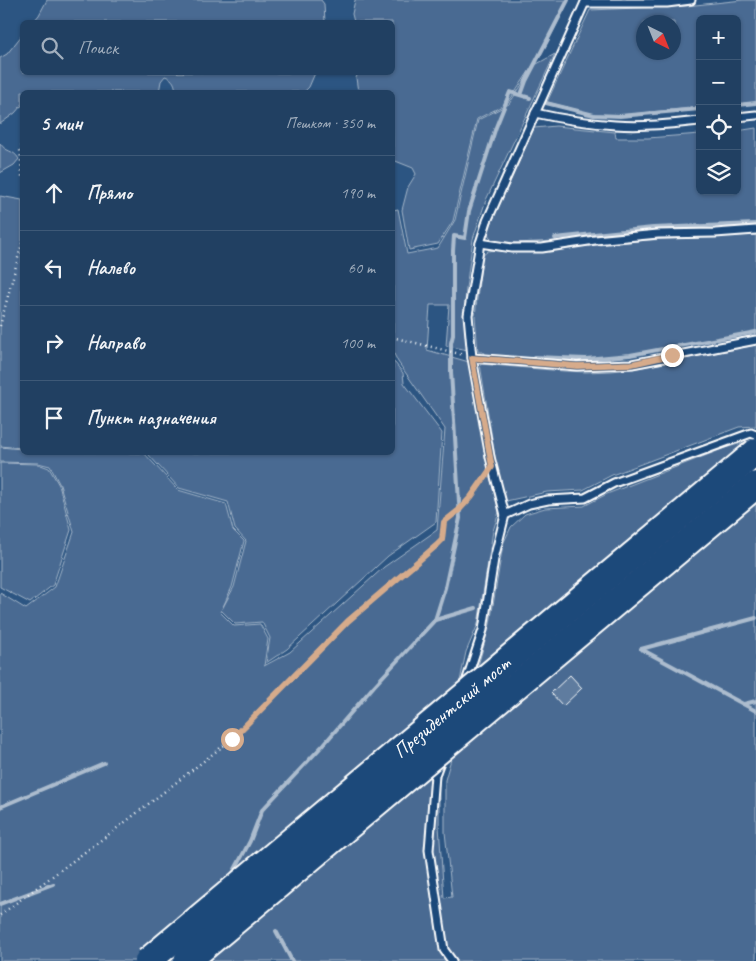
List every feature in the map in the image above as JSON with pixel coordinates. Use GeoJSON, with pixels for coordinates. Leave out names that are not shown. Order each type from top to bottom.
{"type":"FeatureCollection","features":[{"type":"Feature","properties":{"kind":"highway","name":"Президентский мост"},"geometry":{"type":"LineString","coordinates":[[148,961],[756,452]]}},
{"type":"Feature","properties":{"kind":"highway","name":"Президентский мост"},"geometry":{"type":"LineString","coordinates":[[187,961],[756,485]]}},
{"type":"Feature","properties":{"kind":"lane"},"geometry":{"type":"LineString","coordinates":[[456,712],[483,630],[494,559],[505,515],[492,467],[472,358],[468,315],[480,243],[486,221],[585,2],[667,2],[691,0]]}},
{"type":"Feature","properties":{"kind":"lane"},"geometry":{"type":"LineString","coordinates":[[535,113],[561,119],[616,126],[696,121]]}},
{"type":"Feature","properties":{"kind":"lane"},"geometry":{"type":"LineString","coordinates":[[741,117],[756,115]]}},
{"type":"Feature","properties":{"kind":"lane"},"geometry":{"type":"LineString","coordinates":[[480,243],[512,248],[542,248],[595,240],[658,234],[756,230]]}},
{"type":"Feature","properties":{"kind":"lane"},"geometry":{"type":"LineString","coordinates":[[472,358],[577,366],[632,364],[756,340]]}},
{"type":"Feature","properties":{"kind":"lane"},"geometry":{"type":"LineString","coordinates":[[505,515],[529,504],[548,500],[585,498],[614,483],[751,433],[756,435]]}},
{"type":"Feature","properties":{"kind":"lane"},"geometry":{"type":"LineString","coordinates":[[450,730],[435,775],[429,850],[444,950],[452,961]]}},
{"type":"Feature","properties":{"kind":"path"},"geometry":{"type":"LineString","coordinates":[[0,326],[20,251]]}},
{"type":"Feature","properties":{"kind":"path"},"geometry":{"type":"LineString","coordinates":[[395,338],[472,358]]}},
{"type":"Feature","properties":{"kind":"path"},"geometry":{"type":"LineString","coordinates":[[0,915],[124,823],[232,739],[348,621],[442,540],[444,522],[471,497],[492,467]]}},
{"type":"Feature","properties":{"kind":"shaded area"},"geometry":{"type":"Polygon","coordinates":[[[47,0],[321,0],[324,4],[325,20],[35,20],[47,0]]]}},
{"type":"Feature","properties":{"kind":"shaded area"},"geometry":{"type":"Polygon","coordinates":[[[355,0],[569,0],[547,44],[508,103],[477,119],[453,221],[438,244],[409,250],[402,210],[408,187],[416,174],[413,168],[395,161],[395,90],[358,90],[357,75],[395,75],[395,20],[354,20],[352,14],[355,0]]]}},
{"type":"Feature","properties":{"kind":"shaded area"},"geometry":{"type":"Polygon","coordinates":[[[756,0],[756,102],[741,104],[741,15],[696,15],[696,107],[620,115],[594,114],[547,102],[590,10],[686,6],[756,0]]]}},
{"type":"Feature","properties":{"kind":"shaded area"},"geometry":{"type":"Polygon","coordinates":[[[20,38],[20,75],[314,75],[306,90],[176,90],[173,82],[165,76],[161,81],[159,90],[20,90],[20,107],[0,124],[0,58],[7,54],[20,38]]]}},
{"type":"Feature","properties":{"kind":"shaded area"},"geometry":{"type":"Polygon","coordinates":[[[555,54],[486,200],[473,239],[466,288],[464,320],[468,350],[446,346],[449,305],[430,305],[427,350],[469,362],[489,472],[499,512],[493,531],[478,624],[466,652],[439,782],[439,826],[444,898],[452,897],[445,832],[445,780],[490,624],[503,544],[511,527],[525,514],[545,508],[584,506],[607,494],[725,448],[752,440],[756,442],[756,961],[0,961],[0,593],[26,609],[55,587],[74,532],[60,485],[50,466],[38,463],[0,462],[0,447],[20,449],[20,455],[146,455],[178,490],[226,504],[233,530],[244,541],[232,587],[222,609],[234,587],[246,541],[235,529],[228,502],[179,488],[149,455],[395,455],[395,363],[403,373],[404,383],[442,433],[436,522],[388,556],[287,649],[266,663],[270,638],[262,622],[235,624],[221,610],[220,612],[234,626],[260,624],[268,639],[264,666],[290,652],[384,567],[437,530],[445,429],[395,356],[395,210],[398,209],[407,254],[438,248],[455,220],[478,120],[509,104],[535,65],[555,54]]]}},
{"type":"Feature","properties":{"kind":"shaded area"},"geometry":{"type":"Polygon","coordinates":[[[556,126],[615,132],[616,138],[696,134],[696,195],[741,195],[741,130],[756,128],[756,225],[652,229],[556,239],[556,241],[517,243],[493,241],[487,233],[534,128],[556,126]]]}},
{"type":"Feature","properties":{"kind":"shaded area"},"geometry":{"type":"Polygon","coordinates":[[[0,143],[19,159],[14,165],[0,173],[0,143]]]}},
{"type":"Feature","properties":{"kind":"shaded area"},"geometry":{"type":"Polygon","coordinates":[[[0,196],[20,200],[20,448],[0,446],[0,196]]]}},
{"type":"Feature","properties":{"kind":"shaded area"},"geometry":{"type":"Polygon","coordinates":[[[756,235],[756,333],[630,356],[586,360],[534,357],[533,360],[484,356],[483,352],[478,352],[475,316],[482,256],[488,251],[528,252],[648,240],[756,235]]]}},
{"type":"Feature","properties":{"kind":"shaded area"},"geometry":{"type":"Polygon","coordinates":[[[756,345],[756,426],[739,427],[612,475],[583,490],[547,492],[506,501],[497,469],[480,364],[564,371],[611,371],[632,369],[756,345]]]}},
{"type":"Feature","properties":{"kind":"shaded area"},"geometry":{"type":"Polygon","coordinates":[[[0,463],[38,464],[49,468],[59,485],[71,530],[53,585],[30,603],[0,587],[0,463]]]}},
{"type":"Feature","properties":{"kind":"building"},"geometry":{"type":"Polygon","coordinates":[[[570,675],[582,688],[563,706],[551,693],[570,675]]]}},
{"type":"Feature","properties":{"kind":"waterway"},"geometry":{"type":"LineString","coordinates":[[521,95],[526,81],[568,0]]}},
{"type":"Feature","properties":{"kind":"waterway"},"geometry":{"type":"LineString","coordinates":[[232,875],[250,841],[262,810],[435,620],[445,588],[460,518],[451,372],[454,236],[465,238],[469,211],[496,127],[510,92],[530,98]]}},
{"type":"Feature","properties":{"kind":"waterway"},"geometry":{"type":"LineString","coordinates":[[546,103],[594,115],[620,116],[696,109]]}},
{"type":"Feature","properties":{"kind":"waterway"},"geometry":{"type":"LineString","coordinates":[[741,105],[756,103]]}},
{"type":"Feature","properties":{"kind":"waterway"},"geometry":{"type":"LineString","coordinates":[[555,238],[653,228],[756,224]]}},
{"type":"Feature","properties":{"kind":"waterway"},"geometry":{"type":"LineString","coordinates":[[534,357],[586,359],[630,355],[756,332]]}},
{"type":"Feature","properties":{"kind":"waterway"},"geometry":{"type":"LineString","coordinates":[[435,620],[476,608]]}},
{"type":"Feature","properties":{"kind":"waterway"},"geometry":{"type":"LineString","coordinates":[[641,649],[756,618]]}},
{"type":"Feature","properties":{"kind":"waterway"},"geometry":{"type":"LineString","coordinates":[[641,649],[756,711]]}},
{"type":"Feature","properties":{"kind":"waterway"},"geometry":{"type":"LineString","coordinates":[[744,704],[756,701]]}},
{"type":"Feature","properties":{"kind":"waterway"},"geometry":{"type":"LineString","coordinates":[[0,807],[104,763]]}},
{"type":"Feature","properties":{"kind":"waterway"},"geometry":{"type":"LineString","coordinates":[[0,904],[53,884]]}},
{"type":"Feature","properties":{"kind":"waterway"},"geometry":{"type":"LineString","coordinates":[[276,931],[292,961]]}},
{"type":"Feature","properties":{"kind":"route"},"geometry":{"type":"LineString","coordinates":[[232,739],[348,621],[442,540],[444,522],[459,510],[486,477],[492,467],[472,358],[577,366],[632,364],[672,355]]}}]}
